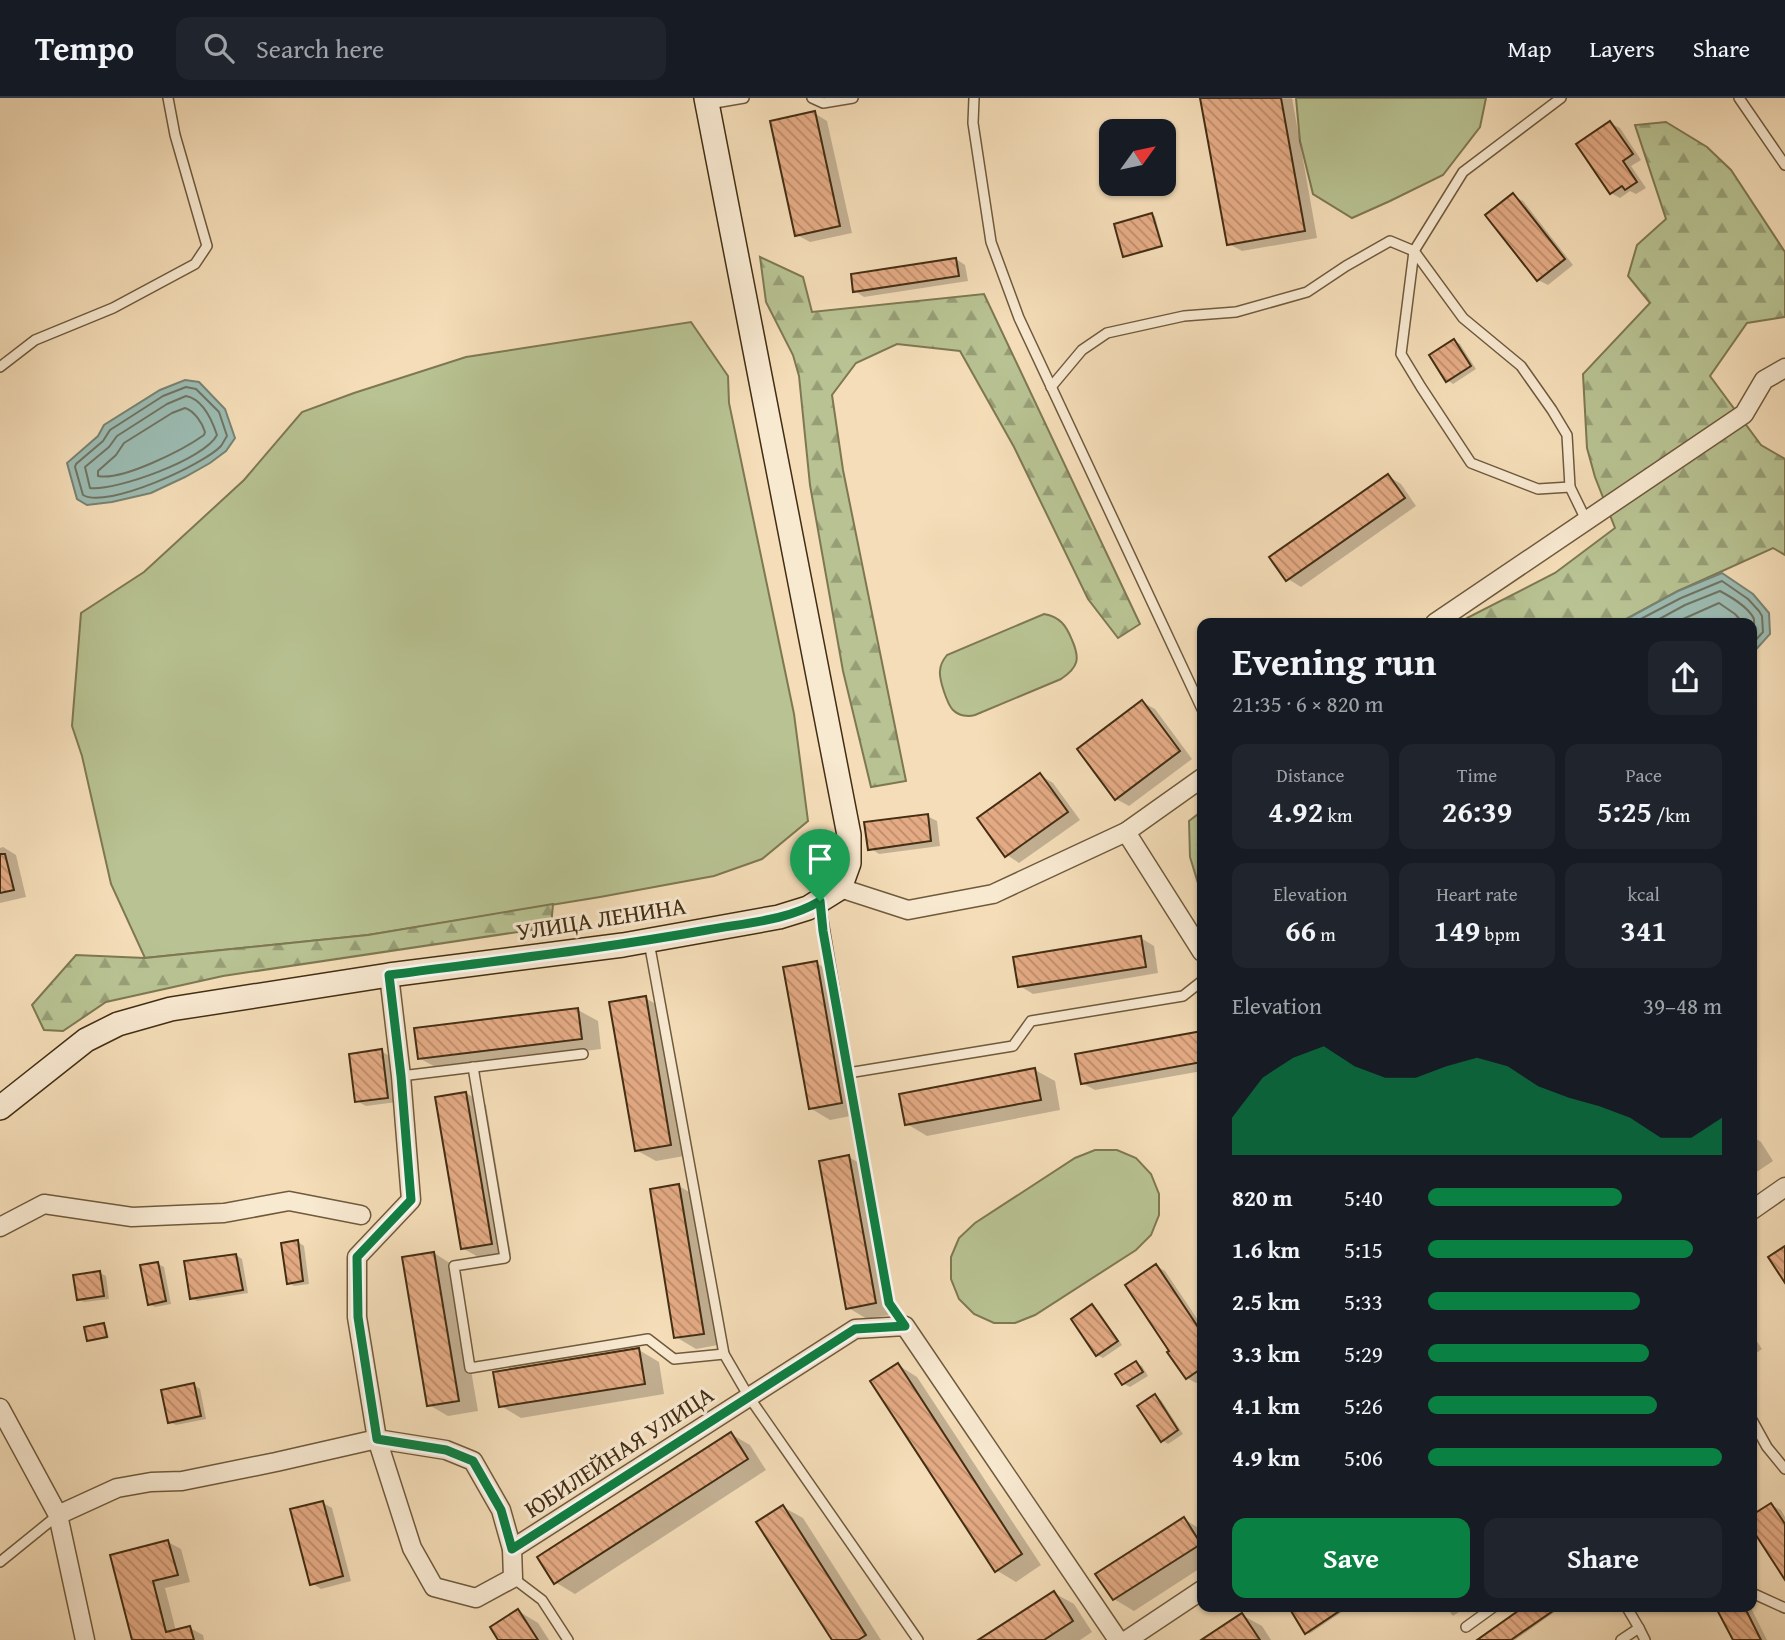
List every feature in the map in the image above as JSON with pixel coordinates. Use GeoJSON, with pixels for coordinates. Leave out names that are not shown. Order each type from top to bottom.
{"type":"FeatureCollection","features":[{"type":"Feature","properties":{"kind":"street"},"geometry":{"type":"LineString","coordinates":[[706,101],[849,835],[849,863],[840,888],[908,910],[993,894],[1126,832],[1197,781]]}},
{"type":"Feature","properties":{"kind":"street"},"geometry":{"type":"LineString","coordinates":[[1443,618],[1744,414],[1765,380],[1785,368]]}},
{"type":"Feature","properties":{"kind":"street"},"geometry":{"type":"LineString","coordinates":[[1126,832],[1197,944]]}},
{"type":"Feature","properties":{"kind":"street","name":"УЛИЦА ЛЕНИНА"},"geometry":{"type":"LineString","coordinates":[[0,1108],[86,1040],[118,1024],[171,1009],[389,975],[648,940],[779,917],[808,908],[840,888]]}},
{"type":"Feature","properties":{"kind":"street"},"geometry":{"type":"LineString","coordinates":[[389,975],[401,1076],[411,1200],[357,1257],[358,1317],[377,1439],[412,1548],[434,1587],[476,1598],[513,1578]]}},
{"type":"Feature","properties":{"kind":"street"},"geometry":{"type":"LineString","coordinates":[[1757,1207],[1785,1187]]}},
{"type":"Feature","properties":{"kind":"street"},"geometry":{"type":"LineString","coordinates":[[0,1227],[44,1204],[132,1217],[223,1213],[289,1201],[361,1215]]}},
{"type":"Feature","properties":{"kind":"street"},"geometry":{"type":"LineString","coordinates":[[905,1326],[1118,1640]]}},
{"type":"Feature","properties":{"kind":"street","name":"ЮБИЛЕЙНАЯ УЛИЦА"},"geometry":{"type":"LineString","coordinates":[[513,1578],[512,1549],[748,1397],[855,1329],[905,1326]]}},
{"type":"Feature","properties":{"kind":"street"},"geometry":{"type":"LineString","coordinates":[[0,1408],[58,1515],[85,1640]]}},
{"type":"Feature","properties":{"kind":"street"},"geometry":{"type":"LineString","coordinates":[[58,1515],[117,1488],[151,1482],[182,1481],[377,1439],[446,1450],[473,1461],[501,1510],[512,1549]]}},
{"type":"Feature","properties":{"kind":"street"},"geometry":{"type":"LineString","coordinates":[[1127,1640],[1197,1593]]}},
{"type":"Feature","properties":{"kind":"lane"},"geometry":{"type":"LineString","coordinates":[[0,367],[35,340],[113,308],[195,264],[207,246],[175,135],[168,98]]}},
{"type":"Feature","properties":{"kind":"lane"},"geometry":{"type":"LineString","coordinates":[[706,101],[744,98]]}},
{"type":"Feature","properties":{"kind":"lane"},"geometry":{"type":"LineString","coordinates":[[812,98],[823,103],[853,98]]}},
{"type":"Feature","properties":{"kind":"lane"},"geometry":{"type":"LineString","coordinates":[[974,98],[973,123],[991,242],[1019,318],[1197,698]]}},
{"type":"Feature","properties":{"kind":"lane"},"geometry":{"type":"LineString","coordinates":[[1561,98],[1463,172],[1414,251],[1401,354],[1471,463],[1538,489],[1570,487]]}},
{"type":"Feature","properties":{"kind":"lane"},"geometry":{"type":"LineString","coordinates":[[1739,98],[1785,165]]}},
{"type":"Feature","properties":{"kind":"lane"},"geometry":{"type":"LineString","coordinates":[[1051,387],[1082,349],[1107,333],[1184,316],[1236,312],[1307,292],[1390,241],[1414,251],[1463,318],[1521,366],[1552,410],[1567,435],[1570,487],[1587,522]]}},
{"type":"Feature","properties":{"kind":"lane"},"geometry":{"type":"LineString","coordinates":[[820,901],[889,1303],[905,1326]]}},
{"type":"Feature","properties":{"kind":"lane"},"geometry":{"type":"LineString","coordinates":[[648,940],[723,1353],[748,1397],[918,1640]]}},
{"type":"Feature","properties":{"kind":"lane"},"geometry":{"type":"LineString","coordinates":[[848,1073],[1013,1046],[1031,1021],[1183,996],[1197,985]]}},
{"type":"Feature","properties":{"kind":"lane"},"geometry":{"type":"LineString","coordinates":[[401,1076],[583,1054]]}},
{"type":"Feature","properties":{"kind":"lane"},"geometry":{"type":"LineString","coordinates":[[473,1067],[505,1258],[454,1266],[470,1368],[648,1339],[674,1359],[723,1353]]}},
{"type":"Feature","properties":{"kind":"lane"},"geometry":{"type":"LineString","coordinates":[[1757,1429],[1767,1447],[1785,1469]]}},
{"type":"Feature","properties":{"kind":"lane"},"geometry":{"type":"LineString","coordinates":[[0,1562],[58,1515]]}},
{"type":"Feature","properties":{"kind":"lane"},"geometry":{"type":"LineString","coordinates":[[513,1578],[542,1600],[568,1640]]}},
{"type":"Feature","properties":{"kind":"lane"},"geometry":{"type":"LineString","coordinates":[[1757,1595],[1785,1608]]}},
{"type":"Feature","properties":{"kind":"lane"},"geometry":{"type":"LineString","coordinates":[[1466,1627],[1487,1612]]}},
{"type":"Feature","properties":{"kind":"lane"},"geometry":{"type":"LineString","coordinates":[[1630,1612],[1645,1640]]}},
{"type":"Feature","properties":{"kind":"lane"},"geometry":{"type":"LineString","coordinates":[[1621,1640],[1639,1628]]}},
{"type":"Feature","properties":{"kind":"green space"},"geometry":{"type":"Polygon","coordinates":[[[1296,98],[1486,98],[1480,127],[1443,175],[1352,218],[1313,194],[1300,141],[1296,98]]]}},
{"type":"Feature","properties":{"kind":"green space"},"geometry":{"type":"Polygon","coordinates":[[[1666,122],[1707,147],[1731,170],[1785,252],[1785,317],[1747,323],[1710,376],[1761,445],[1785,459],[1785,555],[1773,548],[1678,591],[1628,618],[1467,618],[1555,573],[1615,528],[1587,448],[1583,374],[1650,303],[1628,276],[1637,245],[1666,219],[1635,125],[1666,122]]]}},
{"type":"Feature","properties":{"kind":"green space"},"geometry":{"type":"Polygon","coordinates":[[[760,257],[803,277],[812,312],[984,294],[1140,624],[1118,638],[1088,599],[1014,447],[960,351],[897,344],[856,363],[832,395],[843,470],[906,781],[871,787],[843,671],[810,485],[799,376],[793,355],[766,302],[760,257]]]}},
{"type":"Feature","properties":{"kind":"green space"},"geometry":{"type":"Polygon","coordinates":[[[691,322],[728,376],[729,403],[794,714],[808,821],[762,859],[714,876],[368,935],[145,958],[111,884],[82,756],[72,726],[81,613],[144,572],[244,480],[302,412],[466,357],[691,322]]]}},
{"type":"Feature","properties":{"kind":"green space"},"geometry":{"type":"Polygon","coordinates":[[[1044,614],[1058,620],[1070,635],[1077,657],[1071,670],[1061,679],[975,715],[964,716],[953,710],[940,675],[941,665],[947,655],[1044,614]]]}},
{"type":"Feature","properties":{"kind":"green space"},"geometry":{"type":"Polygon","coordinates":[[[1197,815],[1197,880],[1190,857],[1189,821],[1197,815]]]}},
{"type":"Feature","properties":{"kind":"green space"},"geometry":{"type":"Polygon","coordinates":[[[553,904],[551,927],[223,976],[106,1002],[63,1031],[44,1030],[32,1005],[76,955],[145,958],[368,935],[553,904]]]}},
{"type":"Feature","properties":{"kind":"green space"},"geometry":{"type":"Polygon","coordinates":[[[1095,1150],[1117,1150],[1136,1158],[1151,1174],[1159,1194],[1159,1215],[1151,1235],[1136,1250],[1035,1315],[1015,1323],[994,1323],[974,1314],[959,1299],[951,1279],[951,1257],[959,1238],[975,1223],[1075,1158],[1095,1150]]]}},
{"type":"Feature","properties":{"kind":"water"},"geometry":{"type":"Polygon","coordinates":[[[185,380],[199,382],[225,409],[235,438],[226,451],[185,477],[151,493],[87,505],[77,499],[67,463],[98,436],[104,425],[160,390],[185,380]]]}},
{"type":"Feature","properties":{"kind":"water"},"geometry":{"type":"Polygon","coordinates":[[[1722,573],[1753,594],[1769,613],[1770,634],[1757,648],[1757,618],[1628,618],[1678,591],[1722,573]]]}},
{"type":"Feature","properties":{"kind":"building"},"geometry":{"type":"Polygon","coordinates":[[[1200,98],[1281,98],[1305,231],[1227,245],[1200,98]]]}},
{"type":"Feature","properties":{"kind":"building"},"geometry":{"type":"Polygon","coordinates":[[[815,111],[840,226],[795,236],[770,121],[815,111]]]}},
{"type":"Feature","properties":{"kind":"building"},"geometry":{"type":"Polygon","coordinates":[[[1610,121],[1633,154],[1623,161],[1637,182],[1625,190],[1622,186],[1610,194],[1576,144],[1610,121]]]}},
{"type":"Feature","properties":{"kind":"building"},"geometry":{"type":"Polygon","coordinates":[[[1513,193],[1565,259],[1537,281],[1485,215],[1513,193]]]}},
{"type":"Feature","properties":{"kind":"building"},"geometry":{"type":"Polygon","coordinates":[[[1152,213],[1162,246],[1123,257],[1114,224],[1152,213]]]}},
{"type":"Feature","properties":{"kind":"building"},"geometry":{"type":"Polygon","coordinates":[[[956,258],[959,276],[853,292],[851,274],[956,258]]]}},
{"type":"Feature","properties":{"kind":"building"},"geometry":{"type":"Polygon","coordinates":[[[1454,339],[1471,366],[1446,382],[1429,355],[1454,339]]]}},
{"type":"Feature","properties":{"kind":"building"},"geometry":{"type":"Polygon","coordinates":[[[1388,474],[1405,498],[1286,581],[1269,557],[1388,474]]]}},
{"type":"Feature","properties":{"kind":"building"},"geometry":{"type":"Polygon","coordinates":[[[1142,700],[1180,751],[1115,800],[1077,749],[1142,700]]]}},
{"type":"Feature","properties":{"kind":"building"},"geometry":{"type":"Polygon","coordinates":[[[1040,773],[1068,812],[1005,857],[977,818],[1040,773]]]}},
{"type":"Feature","properties":{"kind":"building"},"geometry":{"type":"Polygon","coordinates":[[[928,814],[931,841],[868,850],[864,822],[928,814]]]}},
{"type":"Feature","properties":{"kind":"building"},"geometry":{"type":"Polygon","coordinates":[[[0,854],[5,854],[14,890],[0,893],[0,854]]]}},
{"type":"Feature","properties":{"kind":"building"},"geometry":{"type":"Polygon","coordinates":[[[1141,936],[1146,967],[1018,987],[1013,957],[1141,936]]]}},
{"type":"Feature","properties":{"kind":"building"},"geometry":{"type":"Polygon","coordinates":[[[817,961],[842,1103],[809,1109],[783,967],[817,961]]]}},
{"type":"Feature","properties":{"kind":"building"},"geometry":{"type":"Polygon","coordinates":[[[646,996],[671,1145],[635,1151],[609,1002],[646,996]]]}},
{"type":"Feature","properties":{"kind":"building"},"geometry":{"type":"Polygon","coordinates":[[[578,1008],[582,1039],[418,1059],[414,1028],[578,1008]]]}},
{"type":"Feature","properties":{"kind":"building"},"geometry":{"type":"Polygon","coordinates":[[[1197,1032],[1197,1063],[1081,1084],[1075,1054],[1197,1032]]]}},
{"type":"Feature","properties":{"kind":"building"},"geometry":{"type":"Polygon","coordinates":[[[382,1049],[388,1098],[355,1102],[349,1054],[382,1049]]]}},
{"type":"Feature","properties":{"kind":"building"},"geometry":{"type":"Polygon","coordinates":[[[1035,1068],[1041,1100],[905,1125],[899,1094],[1035,1068]]]}},
{"type":"Feature","properties":{"kind":"building"},"geometry":{"type":"Polygon","coordinates":[[[466,1092],[492,1244],[461,1249],[435,1097],[466,1092]]]}},
{"type":"Feature","properties":{"kind":"building"},"geometry":{"type":"Polygon","coordinates":[[[849,1155],[876,1303],[846,1309],[819,1161],[849,1155]]]}},
{"type":"Feature","properties":{"kind":"building"},"geometry":{"type":"Polygon","coordinates":[[[679,1184],[704,1334],[674,1338],[650,1189],[679,1184]]]}},
{"type":"Feature","properties":{"kind":"building"},"geometry":{"type":"Polygon","coordinates":[[[298,1240],[303,1281],[287,1284],[281,1243],[298,1240]]]}},
{"type":"Feature","properties":{"kind":"building"},"geometry":{"type":"Polygon","coordinates":[[[1785,1246],[1785,1283],[1768,1257],[1785,1246]]]}},
{"type":"Feature","properties":{"kind":"building"},"geometry":{"type":"Polygon","coordinates":[[[434,1252],[459,1401],[427,1406],[402,1257],[434,1252]]]}},
{"type":"Feature","properties":{"kind":"building"},"geometry":{"type":"Polygon","coordinates":[[[236,1254],[243,1290],[190,1299],[184,1261],[236,1254]]]}},
{"type":"Feature","properties":{"kind":"building"},"geometry":{"type":"Polygon","coordinates":[[[158,1262],[166,1301],[148,1305],[140,1265],[158,1262]]]}},
{"type":"Feature","properties":{"kind":"building"},"geometry":{"type":"Polygon","coordinates":[[[1156,1264],[1197,1326],[1197,1371],[1186,1379],[1125,1285],[1156,1264]]]}},
{"type":"Feature","properties":{"kind":"building"},"geometry":{"type":"Polygon","coordinates":[[[100,1271],[104,1296],[77,1300],[73,1275],[100,1271]]]}},
{"type":"Feature","properties":{"kind":"building"},"geometry":{"type":"Polygon","coordinates":[[[1092,1304],[1118,1341],[1096,1356],[1071,1319],[1092,1304]]]}},
{"type":"Feature","properties":{"kind":"building"},"geometry":{"type":"Polygon","coordinates":[[[104,1323],[107,1337],[87,1341],[84,1327],[104,1323]]]}},
{"type":"Feature","properties":{"kind":"building"},"geometry":{"type":"Polygon","coordinates":[[[639,1348],[645,1384],[499,1407],[493,1372],[639,1348]]]}},
{"type":"Feature","properties":{"kind":"building"},"geometry":{"type":"Polygon","coordinates":[[[1136,1361],[1143,1372],[1122,1385],[1115,1374],[1136,1361]]]}},
{"type":"Feature","properties":{"kind":"building"},"geometry":{"type":"Polygon","coordinates":[[[898,1363],[1022,1554],[995,1572],[870,1381],[898,1363]]]}},
{"type":"Feature","properties":{"kind":"building"},"geometry":{"type":"Polygon","coordinates":[[[194,1383],[201,1416],[168,1423],[161,1390],[194,1383]]]}},
{"type":"Feature","properties":{"kind":"building"},"geometry":{"type":"Polygon","coordinates":[[[1155,1394],[1178,1430],[1161,1442],[1137,1406],[1155,1394]]]}},
{"type":"Feature","properties":{"kind":"building"},"geometry":{"type":"Polygon","coordinates":[[[731,1432],[748,1459],[554,1584],[537,1557],[731,1432]]]}},
{"type":"Feature","properties":{"kind":"building"},"geometry":{"type":"Polygon","coordinates":[[[323,1501],[343,1576],[310,1585],[290,1509],[323,1501]]]}},
{"type":"Feature","properties":{"kind":"building"},"geometry":{"type":"Polygon","coordinates":[[[1771,1503],[1785,1524],[1785,1580],[1757,1537],[1757,1512],[1771,1503]]]}},
{"type":"Feature","properties":{"kind":"building"},"geometry":{"type":"Polygon","coordinates":[[[783,1505],[866,1635],[858,1640],[832,1640],[756,1522],[783,1505]]]}},
{"type":"Feature","properties":{"kind":"building"},"geometry":{"type":"Polygon","coordinates":[[[1184,1517],[1197,1538],[1197,1547],[1113,1600],[1095,1574],[1184,1517]]]}},
{"type":"Feature","properties":{"kind":"building"},"geometry":{"type":"Polygon","coordinates":[[[168,1540],[178,1575],[153,1581],[166,1632],[190,1626],[194,1640],[132,1640],[110,1555],[168,1540]]]}},
{"type":"Feature","properties":{"kind":"building"},"geometry":{"type":"Polygon","coordinates":[[[1054,1591],[1073,1621],[1044,1640],[978,1640],[1054,1591]]]}},
{"type":"Feature","properties":{"kind":"building"},"geometry":{"type":"Polygon","coordinates":[[[518,1609],[538,1640],[498,1640],[490,1627],[518,1609]]]}},
{"type":"Feature","properties":{"kind":"building"},"geometry":{"type":"Polygon","coordinates":[[[1292,1612],[1338,1612],[1305,1634],[1292,1612]]]}},
{"type":"Feature","properties":{"kind":"building"},"geometry":{"type":"Polygon","coordinates":[[[1517,1612],[1551,1612],[1511,1640],[1477,1640],[1517,1612]]]}},
{"type":"Feature","properties":{"kind":"building"},"geometry":{"type":"Polygon","coordinates":[[[1718,1612],[1747,1612],[1761,1640],[1733,1640],[1718,1612]]]}},
{"type":"Feature","properties":{"kind":"building"},"geometry":{"type":"Polygon","coordinates":[[[1242,1613],[1260,1640],[1201,1640],[1242,1613]]]}},
{"type":"Feature","properties":{"kind":"route"},"geometry":{"type":"LineString","coordinates":[[820,901],[823,931],[889,1303],[905,1326],[855,1329],[512,1549],[501,1510],[473,1461],[446,1450],[377,1439],[358,1317],[357,1257],[411,1200],[401,1076],[389,975],[678,935],[779,917],[808,908],[820,901]]}}]}
